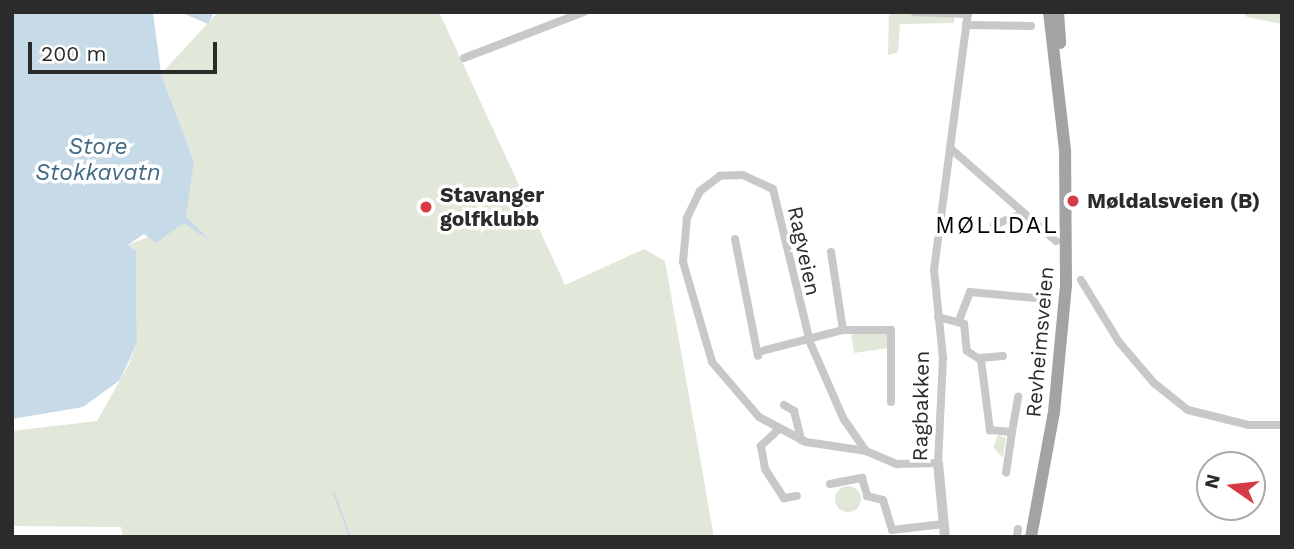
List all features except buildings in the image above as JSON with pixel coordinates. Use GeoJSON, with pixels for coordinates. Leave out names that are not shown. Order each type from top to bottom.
{"type":"FeatureCollection","features":[{"type":"Feature","properties":{"kind":"main road","name":"Revheimsveien"},"geometry":{"type":"LineString","coordinates":[[1049,12],[1061,106]]}},
{"type":"Feature","properties":{"kind":"main road","name":"Revheimsveien"},"geometry":{"type":"LineString","coordinates":[[1031,537],[1064,314],[1058,12]]}},
{"type":"Feature","properties":{"kind":"street"},"geometry":{"type":"LineString","coordinates":[[464,58],[584,12]]}},
{"type":"Feature","properties":{"kind":"street"},"geometry":{"type":"LineString","coordinates":[[914,12],[968,13]]}},
{"type":"Feature","properties":{"kind":"street","name":"Ragbakken"},"geometry":{"type":"LineString","coordinates":[[945,537],[938,463],[943,358],[934,270],[968,13]]}},
{"type":"Feature","properties":{"kind":"street"},"geometry":{"type":"LineString","coordinates":[[966,25],[1031,26]]}},
{"type":"Feature","properties":{"kind":"street"},"geometry":{"type":"LineString","coordinates":[[950,148],[1056,241]]}},
{"type":"Feature","properties":{"kind":"street","name":"Ragveien"},"geometry":{"type":"LineString","coordinates":[[866,451],[844,420],[810,342],[773,189],[743,175],[714,178],[687,218],[682,262],[716,370],[759,417],[800,440],[866,451],[897,464],[938,463]]}},
{"type":"Feature","properties":{"kind":"street"},"geometry":{"type":"LineString","coordinates":[[994,225],[1024,213]]}},
{"type":"Feature","properties":{"kind":"street"},"geometry":{"type":"LineString","coordinates":[[735,239],[760,354],[810,342],[843,330],[891,330],[891,402]]}},
{"type":"Feature","properties":{"kind":"street"},"geometry":{"type":"LineString","coordinates":[[831,252],[843,330]]}},
{"type":"Feature","properties":{"kind":"street"},"geometry":{"type":"LineString","coordinates":[[1082,281],[1119,342],[1154,383],[1188,410],[1249,425],[1282,425]]}},
{"type":"Feature","properties":{"kind":"street"},"geometry":{"type":"LineString","coordinates":[[1003,356],[979,358],[967,351],[960,318],[970,292],[1035,298]]}},
{"type":"Feature","properties":{"kind":"street"},"geometry":{"type":"LineString","coordinates":[[938,317],[960,318]]}},
{"type":"Feature","properties":{"kind":"street"},"geometry":{"type":"LineString","coordinates":[[979,358],[990,430],[1012,432]]}},
{"type":"Feature","properties":{"kind":"street"},"geometry":{"type":"LineString","coordinates":[[1006,473],[1018,397]]}},
{"type":"Feature","properties":{"kind":"street"},"geometry":{"type":"LineString","coordinates":[[784,405],[794,411],[800,440]]}},
{"type":"Feature","properties":{"kind":"street"},"geometry":{"type":"LineString","coordinates":[[779,429],[761,446],[765,469],[784,498],[797,496]]}},
{"type":"Feature","properties":{"kind":"street"},"geometry":{"type":"LineString","coordinates":[[830,484],[861,477],[867,496],[883,500],[892,530],[944,524]]}},
{"type":"Feature","properties":{"kind":"shaded area","name":"Stavanger golfklubb"},"geometry":{"type":"Polygon","coordinates":[[[218,12],[439,12],[565,285],[644,249],[665,261],[714,537],[123,537],[121,527],[12,526],[12,431],[97,421],[128,366],[137,343],[136,251],[128,245],[183,223],[194,161],[161,74],[218,12]]]}},
{"type":"Feature","properties":{"kind":"shaded area"},"geometry":{"type":"Polygon","coordinates":[[[889,12],[955,12],[954,23],[900,24],[898,52],[888,55],[889,12]]]}},
{"type":"Feature","properties":{"kind":"shaded area"},"geometry":{"type":"Polygon","coordinates":[[[1242,12],[1282,12],[1282,24],[1247,17],[1242,12]]]}},
{"type":"Feature","properties":{"kind":"shaded area"},"geometry":{"type":"Polygon","coordinates":[[[851,332],[888,333],[888,348],[854,353],[851,332]]]}},
{"type":"Feature","properties":{"kind":"shaded area"},"geometry":{"type":"Polygon","coordinates":[[[998,435],[1006,438],[1003,458],[993,447],[998,435]]]}},
{"type":"Feature","properties":{"kind":"shaded area"},"geometry":{"type":"Polygon","coordinates":[[[848,486],[857,490],[861,499],[857,508],[848,512],[839,508],[835,499],[839,490],[848,486]]]}},
{"type":"Feature","properties":{"kind":"water","name":"Store Stokkavatn"},"geometry":{"type":"Polygon","coordinates":[[[12,12],[153,12],[161,74],[194,161],[186,217],[211,241],[183,223],[156,243],[144,234],[128,245],[136,251],[137,343],[120,380],[83,407],[12,419],[12,12]]]}},
{"type":"Feature","properties":{"kind":"water"},"geometry":{"type":"Polygon","coordinates":[[[180,12],[214,12],[208,24],[180,12]]]}},
{"type":"Feature","properties":{"kind":"waterway"},"geometry":{"type":"LineString","coordinates":[[334,493],[350,537]]}},
{"type":"Feature","properties":{"kind":"place","name":"Møldalsveien (B)"},"geometry":{"type":"Point","coordinates":[1073,201]}},
{"type":"Feature","properties":{"kind":"place","name":"Stavanger golfklubb"},"geometry":{"type":"Point","coordinates":[426,207]}},
{"type":"Feature","properties":{"kind":"district","name":"MØLLDAL"},"geometry":{"type":"Point","coordinates":[997,226]}}]}
